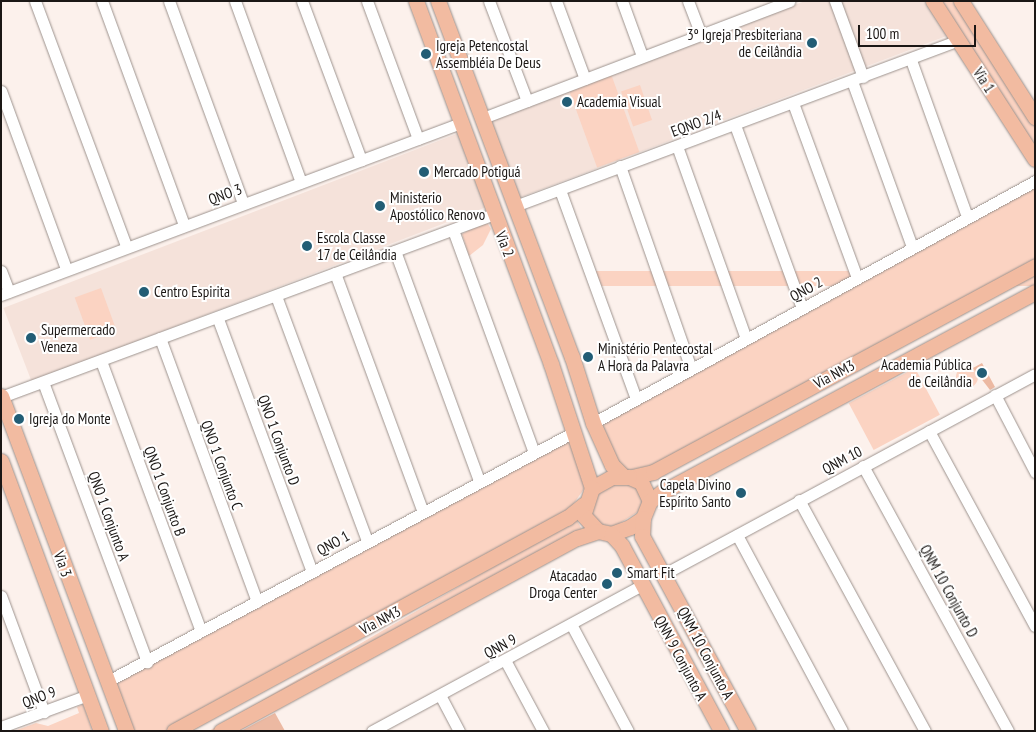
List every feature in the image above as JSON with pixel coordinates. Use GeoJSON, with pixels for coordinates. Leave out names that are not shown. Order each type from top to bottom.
{"type":"FeatureCollection","features":[{"type":"Feature","properties":{"kind":"main road","name":"Via 1"},"geometry":{"type":"LineString","coordinates":[[933,1],[1035,159]]}},
{"type":"Feature","properties":{"kind":"main road","name":"Via 1"},"geometry":{"type":"LineString","coordinates":[[961,1],[1035,117]]}},
{"type":"Feature","properties":{"kind":"main road"},"geometry":{"type":"LineString","coordinates":[[417,5],[436,10],[439,3]]}},
{"type":"Feature","properties":{"kind":"main road","name":"Via 2"},"geometry":{"type":"LineString","coordinates":[[439,3],[446,26],[483,118],[572,357],[593,423],[612,465],[627,477]]}},
{"type":"Feature","properties":{"kind":"main road","name":"Via 2"},"geometry":{"type":"LineString","coordinates":[[417,5],[560,388],[592,488]]}},
{"type":"Feature","properties":{"kind":"main road"},"geometry":{"type":"LineString","coordinates":[[428,32],[434,25],[446,26]]}},
{"type":"Feature","properties":{"kind":"main road","name":"Via NM3"},"geometry":{"type":"LineString","coordinates":[[627,477],[653,472],[1035,266]]}},
{"type":"Feature","properties":{"kind":"main road","name":"Via NM3"},"geometry":{"type":"LineString","coordinates":[[650,501],[1035,292]]}},
{"type":"Feature","properties":{"kind":"main road"},"geometry":{"type":"LineString","coordinates":[[551,364],[559,368],[567,365],[572,357]]}},
{"type":"Feature","properties":{"kind":"main road"},"geometry":{"type":"LineString","coordinates":[[560,388],[564,381],[580,380]]}},
{"type":"Feature","properties":{"kind":"main road","name":"Via 3"},"geometry":{"type":"LineString","coordinates":[[1,397],[126,731]]}},
{"type":"Feature","properties":{"kind":"main road"},"geometry":{"type":"LineString","coordinates":[[3,466],[34,530],[45,532],[48,523]]}},
{"type":"Feature","properties":{"kind":"main road","name":"Via 3"},"geometry":{"type":"LineString","coordinates":[[3,466],[101,731]]}},
{"type":"Feature","properties":{"kind":"main road"},"geometry":{"type":"LineString","coordinates":[[627,477],[646,488],[650,501],[643,518],[605,532],[585,521],[583,506],[592,488],[627,477]]}},
{"type":"Feature","properties":{"kind":"main road","name":"Via NM3"},"geometry":{"type":"LineString","coordinates":[[174,731],[558,523],[583,506]]}},
{"type":"Feature","properties":{"kind":"main road","name":"QNM 10 Conjunto A"},"geometry":{"type":"LineString","coordinates":[[643,518],[642,536],[748,731]]}},
{"type":"Feature","properties":{"kind":"main road","name":"Via NM3"},"geometry":{"type":"LineString","coordinates":[[221,731],[578,538],[605,532]]}},
{"type":"Feature","properties":{"kind":"main road","name":"QNN 9 Conjunto A"},"geometry":{"type":"LineString","coordinates":[[605,532],[642,585],[721,731]]}},
{"type":"Feature","properties":{"kind":"main road"},"geometry":{"type":"LineString","coordinates":[[36,556],[41,546],[52,549],[71,602],[88,628]]}},
{"type":"Feature","properties":{"kind":"main road"},"geometry":{"type":"LineString","coordinates":[[693,679],[716,707],[729,731]]}},
{"type":"Feature","properties":{"kind":"street"},"geometry":{"type":"LineString","coordinates":[[34,1],[126,246]]}},
{"type":"Feature","properties":{"kind":"street"},"geometry":{"type":"LineString","coordinates":[[102,1],[184,225]]}},
{"type":"Feature","properties":{"kind":"street"},"geometry":{"type":"LineString","coordinates":[[169,1],[243,203]]}},
{"type":"Feature","properties":{"kind":"street"},"geometry":{"type":"LineString","coordinates":[[235,1],[301,182]]}},
{"type":"Feature","properties":{"kind":"street"},"geometry":{"type":"LineString","coordinates":[[302,1],[361,160]]}},
{"type":"Feature","properties":{"kind":"street"},"geometry":{"type":"LineString","coordinates":[[367,1],[418,139]]}},
{"type":"Feature","properties":{"kind":"street"},"geometry":{"type":"LineString","coordinates":[[489,1],[527,102]]}},
{"type":"Feature","properties":{"kind":"street"},"geometry":{"type":"LineString","coordinates":[[556,1],[585,78]]}},
{"type":"Feature","properties":{"kind":"street"},"geometry":{"type":"LineString","coordinates":[[622,1],[642,56]]}},
{"type":"Feature","properties":{"kind":"street"},"geometry":{"type":"LineString","coordinates":[[688,1],[700,33]]}},
{"type":"Feature","properties":{"kind":"street"},"geometry":{"type":"LineString","coordinates":[[483,118],[700,33],[757,7],[789,1]]}},
{"type":"Feature","properties":{"kind":"street"},"geometry":{"type":"LineString","coordinates":[[835,1],[863,77]]}},
{"type":"Feature","properties":{"kind":"street","name":"EQNO 2/4"},"geometry":{"type":"LineString","coordinates":[[515,206],[911,60],[958,40]]}},
{"type":"Feature","properties":{"kind":"street"},"geometry":{"type":"LineString","coordinates":[[911,60],[967,216]]}},
{"type":"Feature","properties":{"kind":"street"},"geometry":{"type":"LineString","coordinates":[[852,81],[912,247]]}},
{"type":"Feature","properties":{"kind":"street"},"geometry":{"type":"LineString","coordinates":[[1,91],[66,269]]}},
{"type":"Feature","properties":{"kind":"street"},"geometry":{"type":"LineString","coordinates":[[793,103],[857,278]]}},
{"type":"Feature","properties":{"kind":"street","name":"QNO 3"},"geometry":{"type":"LineString","coordinates":[[5,294],[126,246],[460,123]]}},
{"type":"Feature","properties":{"kind":"street"},"geometry":{"type":"LineString","coordinates":[[735,125],[802,308]]}},
{"type":"Feature","properties":{"kind":"street"},"geometry":{"type":"LineString","coordinates":[[677,146],[746,339]]}},
{"type":"Feature","properties":{"kind":"street"},"geometry":{"type":"LineString","coordinates":[[620,166],[691,369]]}},
{"type":"Feature","properties":{"kind":"street","name":"QNO 2"},"geometry":{"type":"LineString","coordinates":[[593,423],[1035,180]]}},
{"type":"Feature","properties":{"kind":"street"},"geometry":{"type":"LineString","coordinates":[[560,190],[636,399]]}},
{"type":"Feature","properties":{"kind":"street"},"geometry":{"type":"LineString","coordinates":[[1,397],[494,214]]}},
{"type":"Feature","properties":{"kind":"street"},"geometry":{"type":"LineString","coordinates":[[453,230],[534,452]]}},
{"type":"Feature","properties":{"kind":"street"},"geometry":{"type":"LineString","coordinates":[[395,251],[478,481]]}},
{"type":"Feature","properties":{"kind":"street"},"geometry":{"type":"LineString","coordinates":[[1,271],[5,294]]}},
{"type":"Feature","properties":{"kind":"street"},"geometry":{"type":"LineString","coordinates":[[334,273],[423,512]]}},
{"type":"Feature","properties":{"kind":"street"},"geometry":{"type":"LineString","coordinates":[[276,296],[367,541]]}},
{"type":"Feature","properties":{"kind":"street","name":"QNO 1 Conjunto D"},"geometry":{"type":"LineString","coordinates":[[218,318],[312,572]]}},
{"type":"Feature","properties":{"kind":"street","name":"QNO 1 Conjunto C"},"geometry":{"type":"LineString","coordinates":[[160,338],[257,602]]}},
{"type":"Feature","properties":{"kind":"street","name":"QNO 1 Conjunto B"},"geometry":{"type":"LineString","coordinates":[[101,361],[201,631]]}},
{"type":"Feature","properties":{"kind":"street","name":"QNM 10"},"geometry":{"type":"LineString","coordinates":[[664,574],[1035,374]]}},
{"type":"Feature","properties":{"kind":"street","name":"QNO 1 Conjunto A"},"geometry":{"type":"LineString","coordinates":[[43,382],[147,662]]}},
{"type":"Feature","properties":{"kind":"street"},"geometry":{"type":"LineString","coordinates":[[994,395],[1035,472]]}},
{"type":"Feature","properties":{"kind":"street"},"geometry":{"type":"LineString","coordinates":[[929,431],[1035,626]]}},
{"type":"Feature","properties":{"kind":"street","name":"QNO 1"},"geometry":{"type":"LineString","coordinates":[[108,681],[147,662],[478,481],[574,432]]}},
{"type":"Feature","properties":{"kind":"street","name":"QNM 10 Conjunto D"},"geometry":{"type":"LineString","coordinates":[[863,466],[1008,731]]}},
{"type":"Feature","properties":{"kind":"street"},"geometry":{"type":"LineString","coordinates":[[799,500],[925,731]]}},
{"type":"Feature","properties":{"kind":"street"},"geometry":{"type":"LineString","coordinates":[[737,534],[842,731]]}},
{"type":"Feature","properties":{"kind":"street","name":"QNN 9"},"geometry":{"type":"LineString","coordinates":[[375,730],[642,585]]}},
{"type":"Feature","properties":{"kind":"street"},"geometry":{"type":"LineString","coordinates":[[1,596],[44,712]]}},
{"type":"Feature","properties":{"kind":"street"},"geometry":{"type":"LineString","coordinates":[[571,624],[628,731]]}},
{"type":"Feature","properties":{"kind":"street"},"geometry":{"type":"LineString","coordinates":[[505,660],[543,731]]}},
{"type":"Feature","properties":{"kind":"street","name":"QNO 9"},"geometry":{"type":"LineString","coordinates":[[1,727],[88,695]]}},
{"type":"Feature","properties":{"kind":"street"},"geometry":{"type":"LineString","coordinates":[[440,695],[459,731]]}},
{"type":"Feature","properties":{"kind":"shaded area"},"geometry":{"type":"Polygon","coordinates":[[[805,1],[927,1],[949,35],[516,199],[488,120],[805,1]]]}},
{"type":"Feature","properties":{"kind":"shaded area"},"geometry":{"type":"Polygon","coordinates":[[[939,1],[955,1],[1035,126],[1035,150],[939,1]]]}},
{"type":"Feature","properties":{"kind":"shaded area"},"geometry":{"type":"Polygon","coordinates":[[[611,74],[639,152],[597,167],[569,89],[611,74]]]}},
{"type":"Feature","properties":{"kind":"shaded area"},"geometry":{"type":"Polygon","coordinates":[[[640,85],[652,120],[633,126],[621,92],[640,85]]]}},
{"type":"Feature","properties":{"kind":"shaded area"},"geometry":{"type":"Polygon","coordinates":[[[459,133],[487,207],[32,382],[3,308],[459,133]]]}},
{"type":"Feature","properties":{"kind":"shaded area"},"geometry":{"type":"Polygon","coordinates":[[[1035,185],[1035,261],[644,472],[628,471],[618,465],[603,426],[606,422],[1035,185]]]}},
{"type":"Feature","properties":{"kind":"shaded area"},"geometry":{"type":"Polygon","coordinates":[[[480,224],[488,224],[491,229],[483,245],[469,256],[462,234],[480,224]]]}},
{"type":"Feature","properties":{"kind":"shaded area"},"geometry":{"type":"Polygon","coordinates":[[[596,271],[1035,271],[1035,286],[596,286],[596,271]]]}},
{"type":"Feature","properties":{"kind":"shaded area"},"geometry":{"type":"Polygon","coordinates":[[[101,288],[116,330],[90,340],[75,298],[101,288]]]}},
{"type":"Feature","properties":{"kind":"shaded area"},"geometry":{"type":"Polygon","coordinates":[[[967,366],[975,369],[978,377],[975,385],[967,388],[959,385],[956,377],[959,369],[967,366]]]}},
{"type":"Feature","properties":{"kind":"shaded area"},"geometry":{"type":"Polygon","coordinates":[[[915,368],[940,415],[874,450],[849,403],[915,368]]]}},
{"type":"Feature","properties":{"kind":"shaded area"},"geometry":{"type":"Polygon","coordinates":[[[575,441],[584,464],[584,489],[567,513],[165,731],[130,731],[114,685],[560,443],[575,441]]]}},
{"type":"Feature","properties":{"kind":"shaded area"},"geometry":{"type":"Polygon","coordinates":[[[615,483],[635,485],[644,502],[639,511],[614,527],[593,523],[589,504],[596,494],[615,483]]]}},
{"type":"Feature","properties":{"kind":"shaded area"},"geometry":{"type":"Polygon","coordinates":[[[576,519],[583,531],[237,731],[209,731],[576,519]]]}},
{"type":"Feature","properties":{"kind":"shaded area"},"geometry":{"type":"Polygon","coordinates":[[[83,704],[92,731],[14,731],[36,723],[48,726],[79,713],[77,707],[83,704]]]}},
{"type":"Feature","properties":{"kind":"building","name":"Academia Pública de Ceilândia"},"geometry":{"type":"Polygon","coordinates":[[[982,363],[995,387],[990,390],[973,368],[982,363]]]}},
{"type":"Feature","properties":{"kind":"building"},"geometry":{"type":"Polygon","coordinates":[[[275,713],[285,731],[241,731],[275,713]]]}},
{"type":"Feature","properties":{"kind":"place","name":"3º Igreja Presbiteriana de Ceilândia"},"geometry":{"type":"Point","coordinates":[812,43]}},
{"type":"Feature","properties":{"kind":"place","name":"Igreja Petencostal Assembléia De Deus"},"geometry":{"type":"Point","coordinates":[426,54]}},
{"type":"Feature","properties":{"kind":"place","name":"Academia Visual"},"geometry":{"type":"Point","coordinates":[567,102]}},
{"type":"Feature","properties":{"kind":"place","name":"Mercado Potiguá"},"geometry":{"type":"Point","coordinates":[424,172]}},
{"type":"Feature","properties":{"kind":"place","name":"Ministerio Apostólico Renovo"},"geometry":{"type":"Point","coordinates":[380,206]}},
{"type":"Feature","properties":{"kind":"place","name":"Escola Classe 17 de Ceilândia"},"geometry":{"type":"Point","coordinates":[307,246]}},
{"type":"Feature","properties":{"kind":"place","name":"Centro Espirita"},"geometry":{"type":"Point","coordinates":[144,292]}},
{"type":"Feature","properties":{"kind":"place","name":"Supermercado Veneza"},"geometry":{"type":"Point","coordinates":[31,338]}},
{"type":"Feature","properties":{"kind":"place","name":"Ministério Pentecostal A Hora da Palavra"},"geometry":{"type":"Point","coordinates":[588,357]}},
{"type":"Feature","properties":{"kind":"place","name":"Academia Pública de Ceilândia"},"geometry":{"type":"Point","coordinates":[982,373]}},
{"type":"Feature","properties":{"kind":"place","name":"Igreja do Monte"},"geometry":{"type":"Point","coordinates":[19,419]}},
{"type":"Feature","properties":{"kind":"place","name":"Capela Divino Espírito Santo"},"geometry":{"type":"Point","coordinates":[741,493]}},
{"type":"Feature","properties":{"kind":"place","name":"Smart Fit"},"geometry":{"type":"Point","coordinates":[617,573]}},
{"type":"Feature","properties":{"kind":"place","name":"Atacadao Droga Center"},"geometry":{"type":"Point","coordinates":[607,584]}}]}
